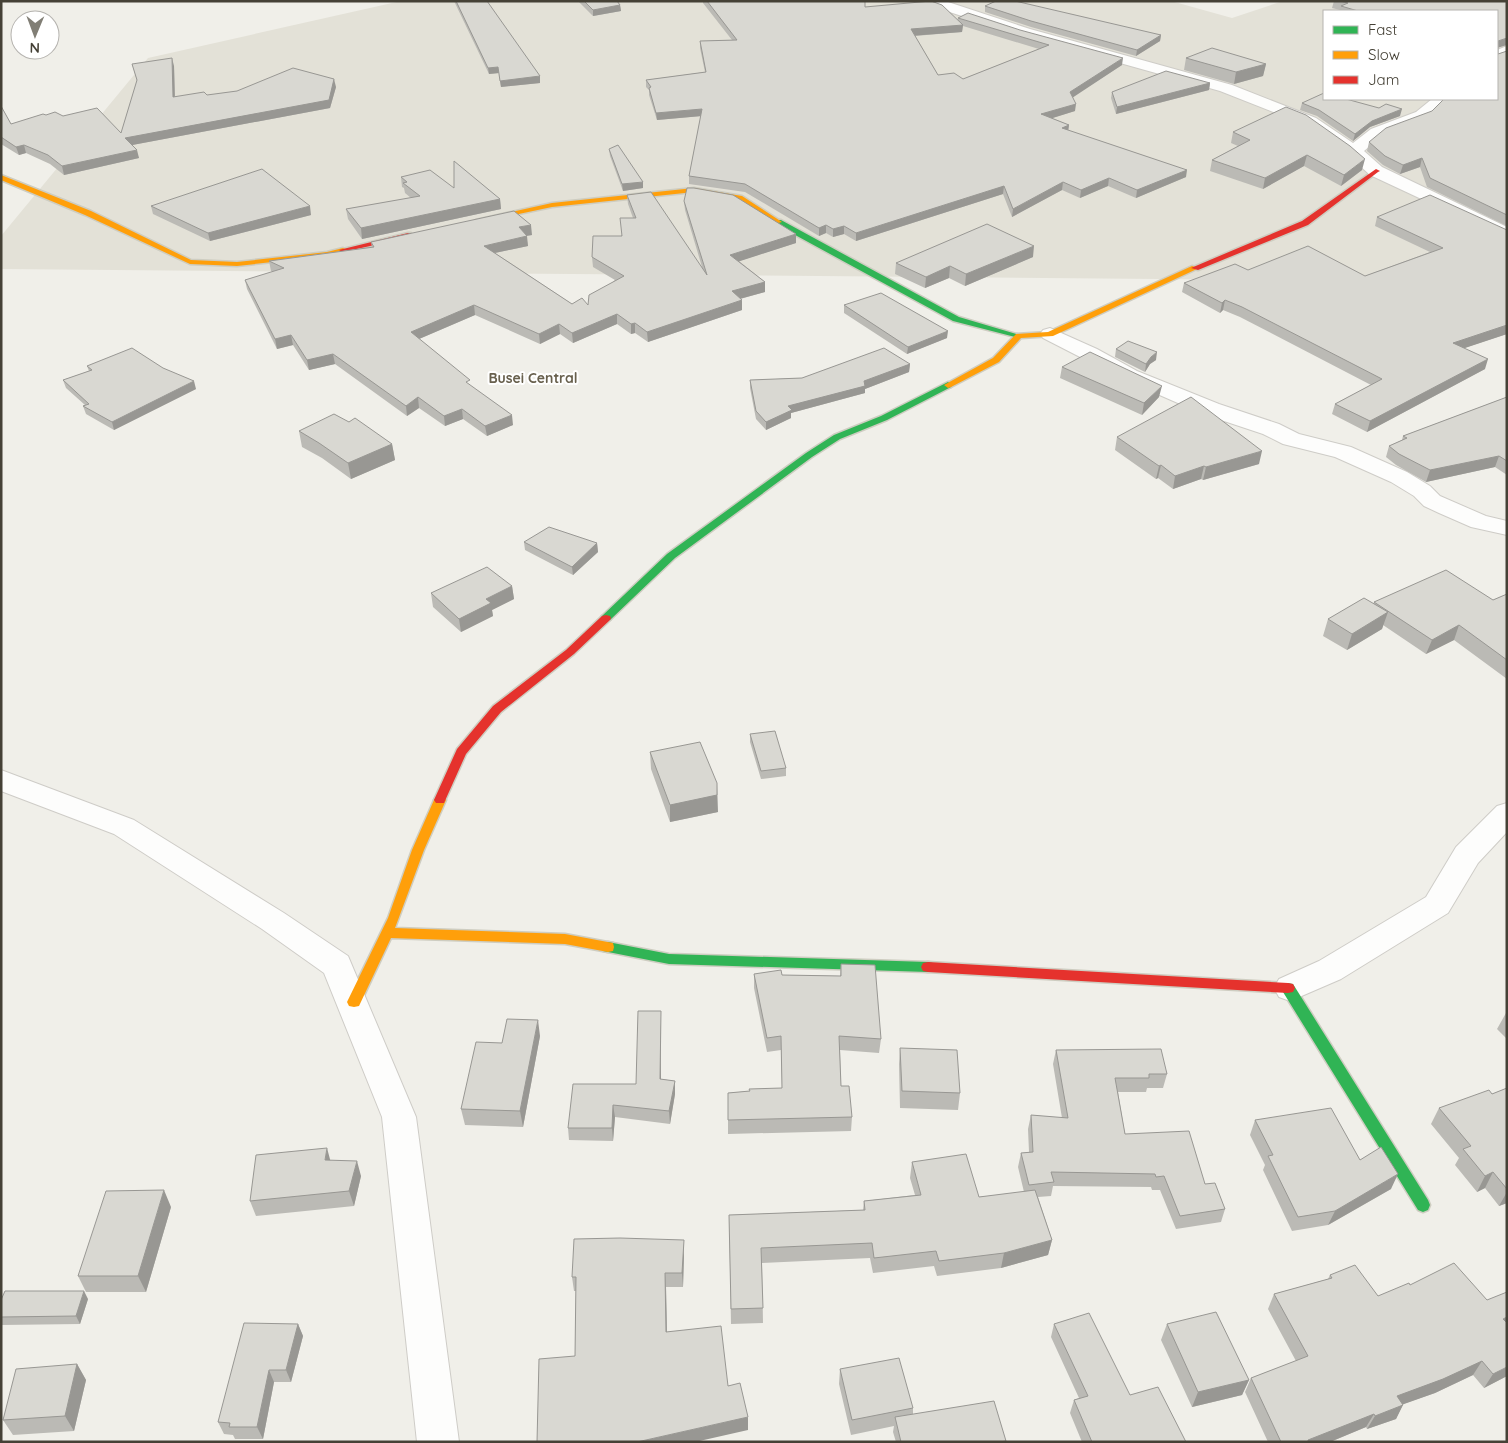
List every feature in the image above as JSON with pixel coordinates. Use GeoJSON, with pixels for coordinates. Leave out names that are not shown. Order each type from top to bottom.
{"type":"FeatureCollection","features":[{"type":"Feature","properties":{"kind":"street"},"geometry":{"type":"LineString","coordinates":[[930,1],[1025,32],[1226,88],[1310,121],[1354,151],[1376,171],[1507,234]]}},
{"type":"Feature","properties":{"kind":"street"},"geometry":{"type":"LineString","coordinates":[[1354,151],[1377,132],[1422,115],[1439,100]]}},
{"type":"Feature","properties":{"kind":"street"},"geometry":{"type":"LineString","coordinates":[[467,223],[552,205],[694,190],[739,198],[805,238],[956,319],[1019,336],[1050,334],[1193,269],[1305,224],[1376,171]]}},
{"type":"Feature","properties":{"kind":"street"},"geometry":{"type":"LineString","coordinates":[[1,177],[88,213],[190,262],[237,264],[328,254],[420,233]]}},
{"type":"Feature","properties":{"kind":"street"},"geometry":{"type":"LineString","coordinates":[[1050,334],[1130,375],[1210,409],[1271,429],[1291,439],[1352,456],[1399,477],[1422,491],[1432,501],[1447,508],[1479,522],[1507,528]]}},
{"type":"Feature","properties":{"kind":"street"},"geometry":{"type":"LineString","coordinates":[[354,1002],[386,933],[418,850],[461,752],[498,709],[570,652],[671,556],[809,455],[837,437],[884,418],[996,360],[1019,336]]}},
{"type":"Feature","properties":{"kind":"street"},"geometry":{"type":"LineString","coordinates":[[1,780],[124,827],[256,910],[337,965],[354,1002],[399,1117],[438,1442]]}},
{"type":"Feature","properties":{"kind":"street"},"geometry":{"type":"LineString","coordinates":[[386,933],[565,939],[670,959],[938,968],[1290,988],[1330,970],[1437,905],[1467,855],[1507,813]]}},
{"type":"Feature","properties":{"kind":"street"},"geometry":{"type":"LineString","coordinates":[[1290,988],[1423,1205]]}},
{"type":"Feature","properties":{"kind":"shaded area"},"geometry":{"type":"Polygon","coordinates":[[[401,1],[1171,1],[1232,18],[1283,1],[1507,1],[1507,282],[1,269],[1,236],[148,58],[401,1]]]}},
{"type":"Feature","properties":{"kind":"building"},"geometry":{"type":"Polygon","coordinates":[[[456,1],[487,1],[540,76],[500,81],[498,67],[488,68],[456,1]]]}},
{"type":"Feature","properties":{"kind":"building"},"geometry":{"type":"Polygon","coordinates":[[[584,1],[617,1],[620,5],[593,10],[584,1]]]}},
{"type":"Feature","properties":{"kind":"building"},"geometry":{"type":"Polygon","coordinates":[[[707,1],[865,1],[865,7],[931,1],[942,5],[963,25],[911,29],[938,75],[954,73],[963,79],[1049,45],[958,18],[968,13],[1020,30],[1123,58],[1070,92],[1076,104],[1041,114],[1069,125],[1062,128],[1187,170],[1137,190],[1109,178],[1081,190],[1063,182],[1013,209],[1004,186],[856,233],[844,226],[833,229],[826,225],[819,228],[745,184],[689,176],[702,109],[656,113],[649,88],[651,87],[646,80],[706,72],[700,41],[737,40],[707,1]]]}},
{"type":"Feature","properties":{"kind":"building"},"geometry":{"type":"Polygon","coordinates":[[[996,1],[1015,1],[1161,35],[1137,50],[1031,21],[985,6],[996,1]]]}},
{"type":"Feature","properties":{"kind":"building"},"geometry":{"type":"Polygon","coordinates":[[[1340,1],[1507,1],[1507,38],[1498,41],[1498,10],[1355,10],[1341,6],[1348,3],[1340,1]]]}},
{"type":"Feature","properties":{"kind":"building"},"geometry":{"type":"Polygon","coordinates":[[[1212,48],[1266,64],[1236,72],[1186,58],[1212,48]]]}},
{"type":"Feature","properties":{"kind":"building"},"geometry":{"type":"Polygon","coordinates":[[[1507,51],[1507,215],[1430,178],[1422,158],[1403,165],[1385,156],[1369,142],[1386,128],[1432,111],[1443,100],[1498,100],[1498,54],[1507,51]]]}},
{"type":"Feature","properties":{"kind":"building"},"geometry":{"type":"Polygon","coordinates":[[[172,58],[173,97],[204,92],[207,95],[237,91],[293,68],[334,79],[329,100],[125,138],[137,150],[62,166],[48,155],[24,145],[16,147],[1,137],[1,106],[11,124],[43,114],[55,112],[63,116],[97,108],[121,133],[137,80],[132,64],[172,58]]]}},
{"type":"Feature","properties":{"kind":"building"},"geometry":{"type":"Polygon","coordinates":[[[1166,71],[1210,83],[1117,107],[1112,92],[1166,71]]]}},
{"type":"Feature","properties":{"kind":"building"},"geometry":{"type":"Polygon","coordinates":[[[1323,93],[1323,100],[1350,100],[1379,108],[1386,104],[1402,109],[1372,121],[1355,134],[1319,110],[1302,103],[1323,93]]]}},
{"type":"Feature","properties":{"kind":"building"},"geometry":{"type":"Polygon","coordinates":[[[1286,107],[1306,115],[1365,159],[1344,175],[1307,155],[1265,178],[1212,160],[1250,140],[1233,132],[1286,107]]]}},
{"type":"Feature","properties":{"kind":"building"},"geometry":{"type":"Polygon","coordinates":[[[618,145],[643,182],[622,184],[609,149],[618,145]]]}},
{"type":"Feature","properties":{"kind":"building"},"geometry":{"type":"Polygon","coordinates":[[[454,161],[500,199],[361,228],[346,209],[420,196],[403,183],[407,182],[401,177],[430,170],[454,188],[454,161]]]}},
{"type":"Feature","properties":{"kind":"building"},"geometry":{"type":"Polygon","coordinates":[[[262,169],[310,206],[208,233],[151,206],[262,169]]]}},
{"type":"Feature","properties":{"kind":"building"},"geometry":{"type":"Polygon","coordinates":[[[687,188],[733,195],[796,234],[730,255],[765,282],[732,291],[742,300],[647,332],[635,323],[631,324],[617,314],[572,333],[559,324],[539,334],[474,305],[411,332],[470,380],[466,382],[512,415],[485,426],[462,409],[444,416],[418,397],[406,406],[333,354],[307,360],[291,335],[275,339],[245,280],[284,268],[269,261],[374,247],[371,242],[514,211],[531,225],[519,227],[527,236],[484,246],[572,304],[582,298],[588,305],[589,295],[624,276],[592,257],[593,236],[622,236],[620,218],[636,218],[627,195],[651,192],[707,275],[684,201],[687,188]]]}},
{"type":"Feature","properties":{"kind":"building"},"geometry":{"type":"Polygon","coordinates":[[[1430,195],[1507,230],[1507,325],[1453,343],[1488,359],[1370,421],[1335,404],[1382,379],[1242,307],[1225,300],[1222,303],[1184,283],[1235,264],[1248,270],[1308,246],[1365,276],[1443,248],[1377,217],[1430,195]]]}},
{"type":"Feature","properties":{"kind":"building"},"geometry":{"type":"Polygon","coordinates":[[[987,224],[1034,246],[966,274],[950,266],[926,277],[896,263],[987,224]]]}},
{"type":"Feature","properties":{"kind":"building"},"geometry":{"type":"Polygon","coordinates":[[[881,293],[948,331],[908,347],[844,305],[881,293]]]}},
{"type":"Feature","properties":{"kind":"building"},"geometry":{"type":"Polygon","coordinates":[[[1128,341],[1157,352],[1146,364],[1116,349],[1128,341]]]}},
{"type":"Feature","properties":{"kind":"building"},"geometry":{"type":"Polygon","coordinates":[[[132,348],[163,368],[194,381],[112,422],[83,406],[89,404],[63,380],[92,370],[87,366],[132,348]]]}},
{"type":"Feature","properties":{"kind":"building"},"geometry":{"type":"Polygon","coordinates":[[[884,348],[910,364],[864,381],[865,386],[788,406],[792,410],[766,422],[756,411],[750,380],[802,378],[884,348]]]}},
{"type":"Feature","properties":{"kind":"building"},"geometry":{"type":"Polygon","coordinates":[[[1090,352],[1162,386],[1144,403],[1062,367],[1090,352]]]}},
{"type":"Feature","properties":{"kind":"building"},"geometry":{"type":"Polygon","coordinates":[[[1191,397],[1262,451],[1204,466],[1175,476],[1117,437],[1191,397]]]}},
{"type":"Feature","properties":{"kind":"building"},"geometry":{"type":"Polygon","coordinates":[[[1507,397],[1507,461],[1499,456],[1430,470],[1399,454],[1389,446],[1407,438],[1403,436],[1507,397]]]}},
{"type":"Feature","properties":{"kind":"building"},"geometry":{"type":"Polygon","coordinates":[[[334,414],[349,422],[355,418],[392,444],[348,463],[299,431],[334,414]]]}},
{"type":"Feature","properties":{"kind":"building"},"geometry":{"type":"Polygon","coordinates":[[[549,527],[597,543],[572,567],[524,542],[549,527]]]}},
{"type":"Feature","properties":{"kind":"building"},"geometry":{"type":"Polygon","coordinates":[[[487,567],[512,586],[486,599],[491,603],[459,619],[431,593],[487,567]]]}},
{"type":"Feature","properties":{"kind":"building"},"geometry":{"type":"Polygon","coordinates":[[[1446,570],[1493,600],[1507,594],[1507,660],[1459,625],[1432,640],[1374,602],[1446,570]]]}},
{"type":"Feature","properties":{"kind":"building"},"geometry":{"type":"Polygon","coordinates":[[[1364,598],[1388,612],[1352,634],[1328,619],[1364,598]]]}},
{"type":"Feature","properties":{"kind":"building"},"geometry":{"type":"Polygon","coordinates":[[[775,731],[786,768],[761,771],[750,734],[775,731]]]}},
{"type":"Feature","properties":{"kind":"building"},"geometry":{"type":"Polygon","coordinates":[[[700,742],[717,783],[717,795],[670,805],[650,752],[700,742]]]}},
{"type":"Feature","properties":{"kind":"building"},"geometry":{"type":"Polygon","coordinates":[[[841,964],[875,965],[881,1039],[839,1036],[841,1086],[849,1086],[852,1117],[728,1120],[728,1093],[750,1091],[749,1089],[782,1088],[781,1036],[767,1038],[754,974],[781,970],[782,975],[841,976],[841,964]]]}},
{"type":"Feature","properties":{"kind":"building"},"geometry":{"type":"Polygon","coordinates":[[[638,1011],[661,1011],[660,1079],[675,1081],[669,1111],[613,1105],[612,1128],[568,1128],[573,1084],[636,1084],[638,1011]]]}},
{"type":"Feature","properties":{"kind":"building"},"geometry":{"type":"Polygon","coordinates":[[[507,1019],[538,1020],[520,1111],[461,1109],[476,1042],[502,1043],[507,1019]]]}},
{"type":"Feature","properties":{"kind":"building"},"geometry":{"type":"Polygon","coordinates":[[[900,1048],[957,1050],[960,1093],[902,1091],[900,1048]]]}},
{"type":"Feature","properties":{"kind":"building"},"geometry":{"type":"Polygon","coordinates":[[[1161,1049],[1167,1074],[1149,1074],[1149,1078],[1115,1078],[1125,1134],[1189,1131],[1205,1184],[1215,1183],[1225,1209],[1180,1216],[1164,1176],[1156,1177],[1155,1174],[1051,1172],[1054,1182],[1029,1185],[1021,1153],[1033,1152],[1031,1115],[1068,1118],[1056,1050],[1161,1049]]]}},
{"type":"Feature","properties":{"kind":"building"},"geometry":{"type":"Polygon","coordinates":[[[1507,1088],[1507,1189],[1493,1172],[1485,1176],[1463,1149],[1471,1146],[1439,1108],[1489,1090],[1492,1094],[1507,1088]]]}},
{"type":"Feature","properties":{"kind":"building"},"geometry":{"type":"Polygon","coordinates":[[[1331,1108],[1360,1160],[1381,1147],[1398,1174],[1335,1211],[1298,1217],[1268,1156],[1273,1155],[1255,1120],[1331,1108]]]}},
{"type":"Feature","properties":{"kind":"building"},"geometry":{"type":"Polygon","coordinates":[[[327,1148],[325,1160],[357,1161],[349,1191],[250,1201],[256,1155],[327,1148]]]}},
{"type":"Feature","properties":{"kind":"building"},"geometry":{"type":"Polygon","coordinates":[[[966,1154],[979,1197],[1035,1190],[1052,1240],[1004,1253],[939,1261],[936,1251],[874,1258],[872,1243],[761,1248],[763,1308],[731,1309],[729,1215],[865,1210],[864,1201],[921,1195],[912,1162],[966,1154]]]}},
{"type":"Feature","properties":{"kind":"building"},"geometry":{"type":"Polygon","coordinates":[[[164,1190],[138,1276],[78,1276],[106,1191],[164,1190]]]}},
{"type":"Feature","properties":{"kind":"building"},"geometry":{"type":"Polygon","coordinates":[[[574,1239],[684,1240],[682,1273],[665,1273],[666,1332],[721,1326],[728,1386],[740,1383],[748,1417],[637,1442],[537,1442],[539,1359],[575,1356],[576,1277],[572,1277],[574,1239]]]}},
{"type":"Feature","properties":{"kind":"building"},"geometry":{"type":"Polygon","coordinates":[[[1454,1263],[1487,1300],[1507,1292],[1507,1317],[1503,1319],[1507,1323],[1507,1367],[1493,1374],[1482,1361],[1443,1379],[1397,1396],[1403,1405],[1375,1416],[1374,1414],[1308,1440],[1308,1442],[1281,1442],[1251,1378],[1308,1356],[1274,1294],[1332,1278],[1330,1275],[1355,1265],[1378,1296],[1409,1283],[1410,1285],[1454,1263]]]}},
{"type":"Feature","properties":{"kind":"building"},"geometry":{"type":"Polygon","coordinates":[[[5,1291],[84,1291],[76,1316],[1,1317],[1,1300],[5,1291]]]}},
{"type":"Feature","properties":{"kind":"building"},"geometry":{"type":"Polygon","coordinates":[[[1216,1312],[1249,1380],[1198,1392],[1167,1324],[1216,1312]]]}},
{"type":"Feature","properties":{"kind":"building"},"geometry":{"type":"Polygon","coordinates":[[[1089,1313],[1130,1395],[1158,1387],[1186,1442],[1092,1442],[1074,1400],[1088,1396],[1054,1324],[1089,1313]]]}},
{"type":"Feature","properties":{"kind":"building"},"geometry":{"type":"Polygon","coordinates":[[[244,1323],[298,1324],[286,1370],[269,1370],[257,1427],[229,1427],[230,1423],[218,1422],[244,1323]]]}},
{"type":"Feature","properties":{"kind":"building"},"geometry":{"type":"Polygon","coordinates":[[[899,1358],[913,1408],[852,1420],[840,1369],[899,1358]]]}},
{"type":"Feature","properties":{"kind":"building"},"geometry":{"type":"Polygon","coordinates":[[[77,1364],[65,1416],[3,1420],[16,1369],[77,1364]]]}},
{"type":"Feature","properties":{"kind":"building"},"geometry":{"type":"Polygon","coordinates":[[[994,1401],[1006,1441],[901,1442],[895,1417],[994,1401]]]}},
{"type":"Feature","properties":{"kind":"traffic: fast"},"geometry":{"type":"LineString","coordinates":[[778,222],[956,319],[1019,336]]}},
{"type":"Feature","properties":{"kind":"traffic: fast"},"geometry":{"type":"LineString","coordinates":[[606,618],[671,556],[809,455],[837,437],[884,418],[948,385]]}},
{"type":"Feature","properties":{"kind":"traffic: fast"},"geometry":{"type":"LineString","coordinates":[[608,947],[669,959],[928,967]]}},
{"type":"Feature","properties":{"kind":"traffic: fast"},"geometry":{"type":"LineString","coordinates":[[1288,988],[1423,1205]]}},
{"type":"Feature","properties":{"kind":"traffic: slow"},"geometry":{"type":"LineString","coordinates":[[1,177],[88,213],[190,262],[237,264],[327,254],[343,250]]}},
{"type":"Feature","properties":{"kind":"traffic: slow"},"geometry":{"type":"LineString","coordinates":[[480,220],[552,205],[694,190],[739,198],[778,222]]}},
{"type":"Feature","properties":{"kind":"traffic: slow"},"geometry":{"type":"LineString","coordinates":[[948,385],[996,360],[1019,336],[1050,334],[1195,268]]}},
{"type":"Feature","properties":{"kind":"traffic: slow"},"geometry":{"type":"LineString","coordinates":[[354,1002],[394,918],[418,850],[440,800]]}},
{"type":"Feature","properties":{"kind":"traffic: slow"},"geometry":{"type":"LineString","coordinates":[[387,933],[565,939],[608,947]]}},
{"type":"Feature","properties":{"kind":"traffic: jam"},"geometry":{"type":"LineString","coordinates":[[1195,268],[1305,223],[1376,171]]}},
{"type":"Feature","properties":{"kind":"traffic: jam"},"geometry":{"type":"LineString","coordinates":[[343,250],[408,235]]}},
{"type":"Feature","properties":{"kind":"traffic: jam"},"geometry":{"type":"LineString","coordinates":[[440,800],[461,752],[497,709],[570,652],[606,618]]}},
{"type":"Feature","properties":{"kind":"traffic: jam"},"geometry":{"type":"LineString","coordinates":[[928,967],[1288,988]]}},
{"type":"Feature","properties":{"kind":"district","name":"Busei Central"},"geometry":{"type":"Point","coordinates":[533,378]}}]}
